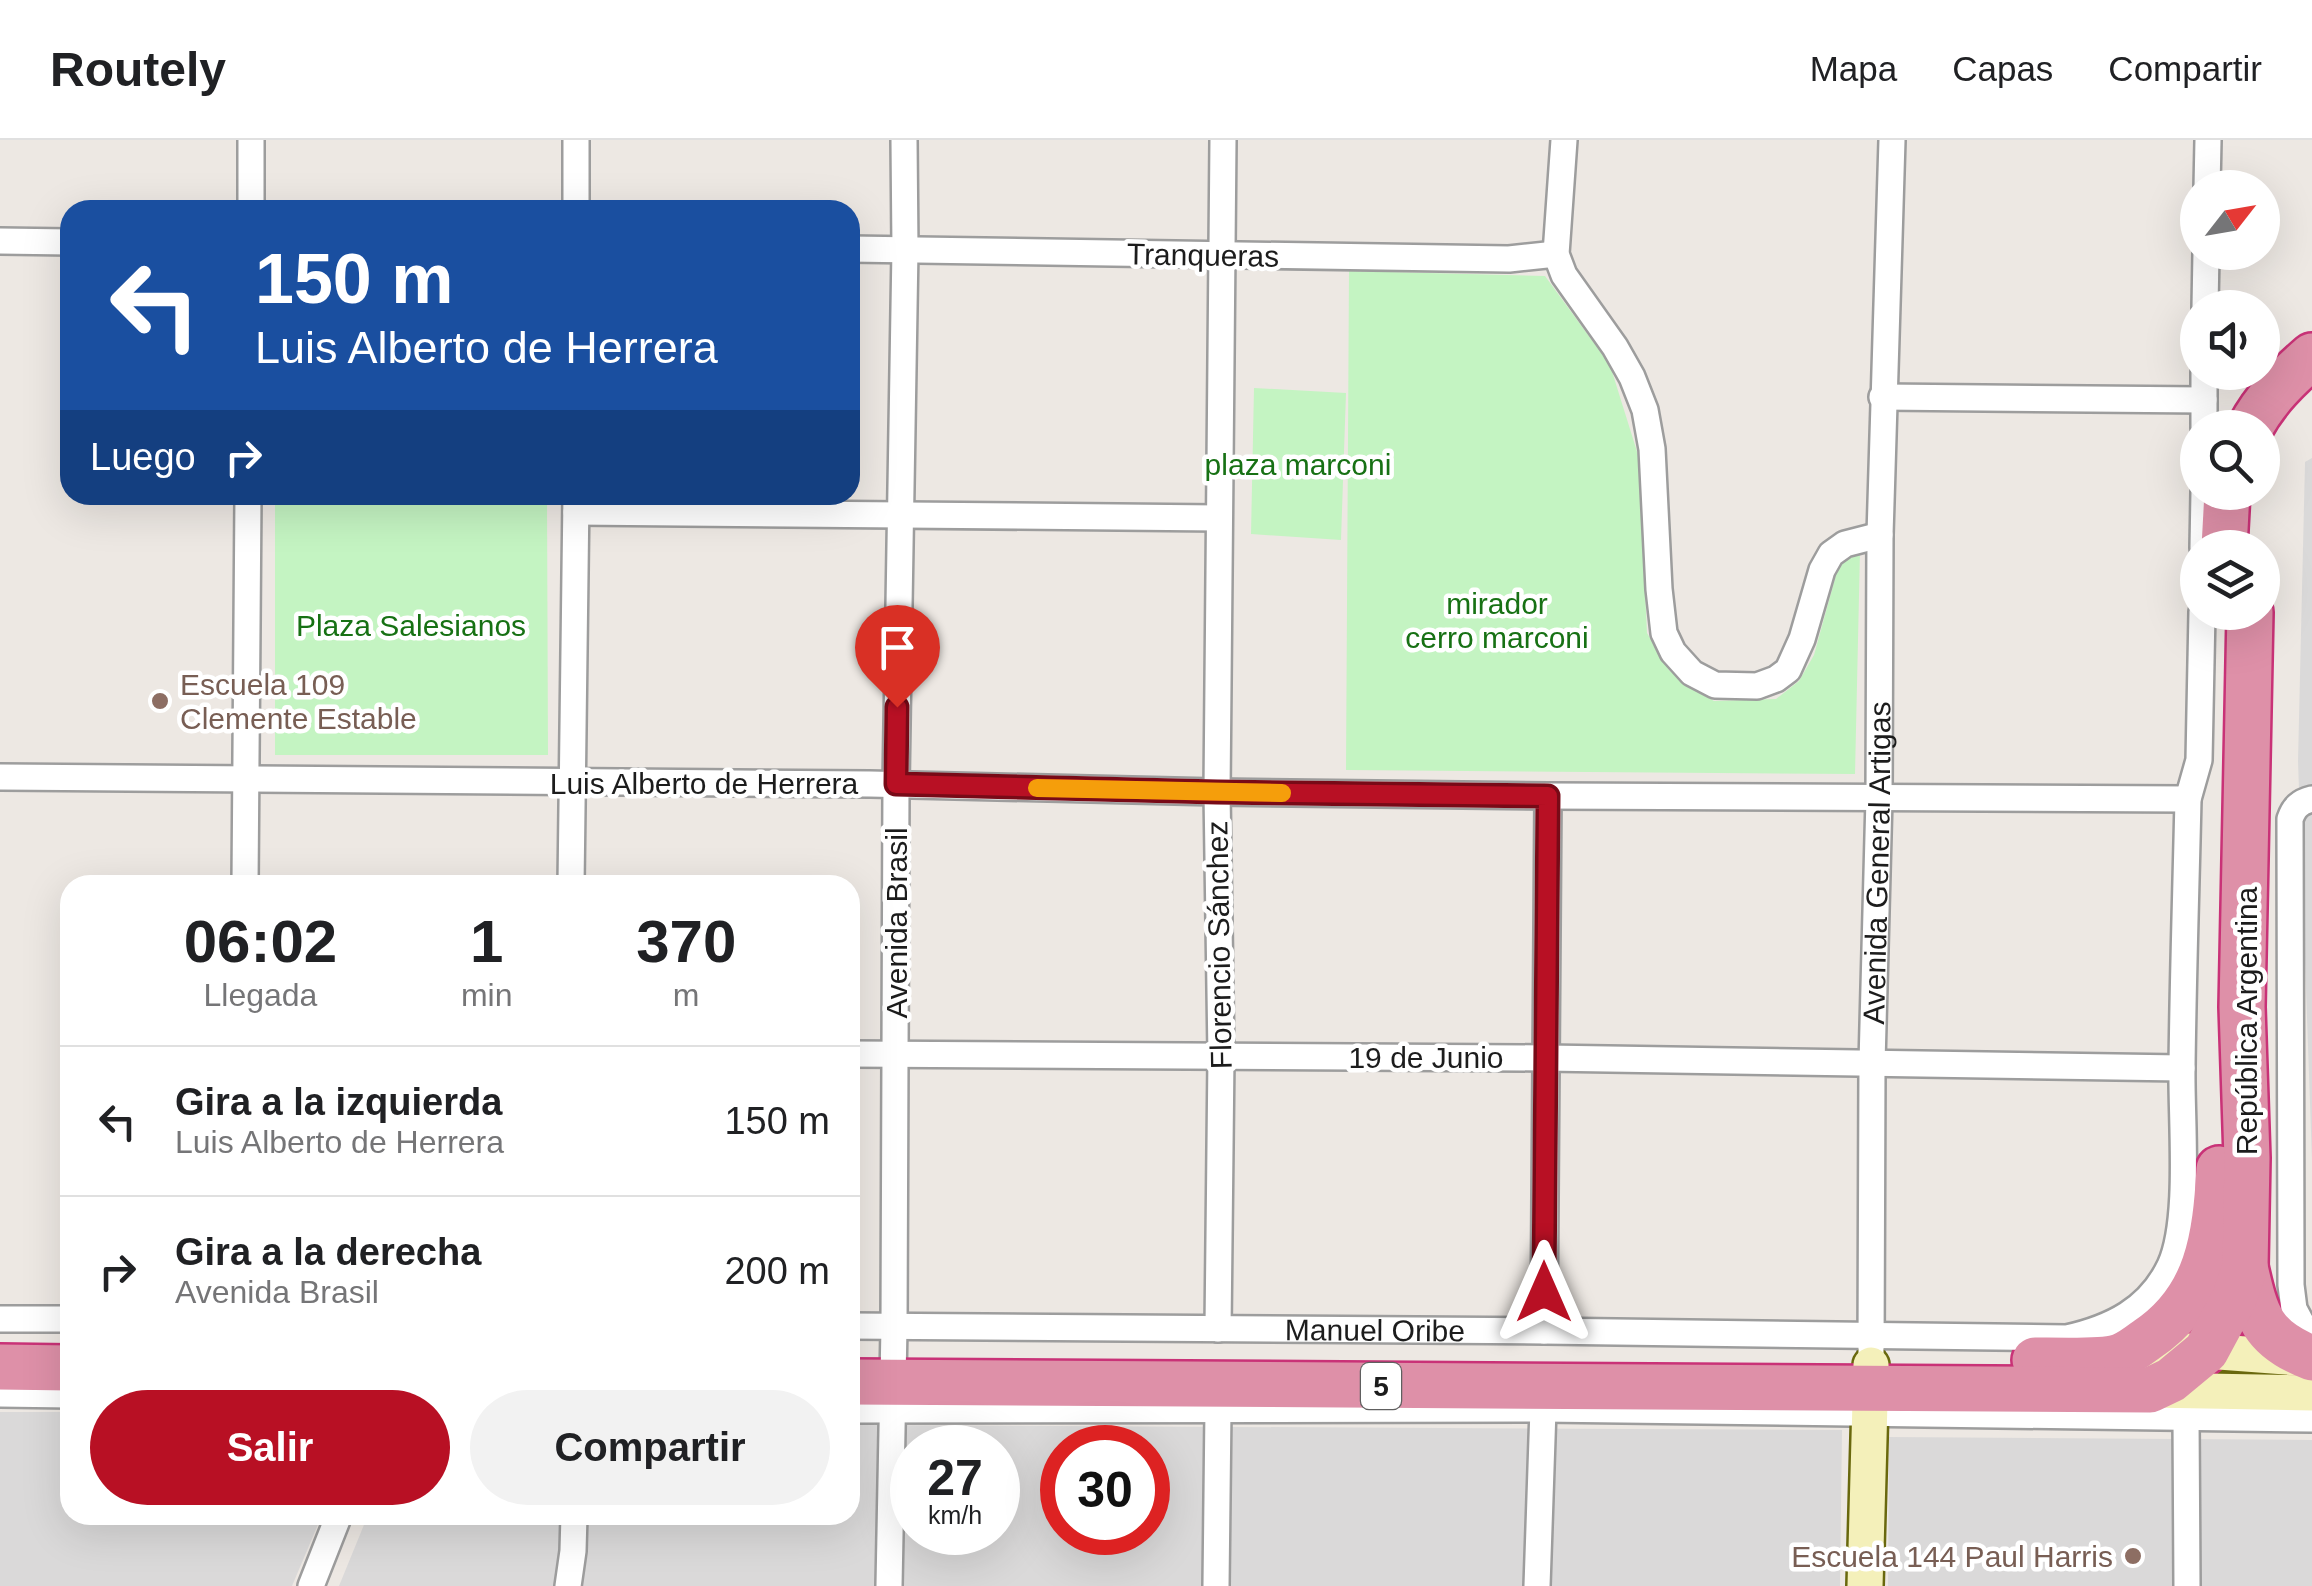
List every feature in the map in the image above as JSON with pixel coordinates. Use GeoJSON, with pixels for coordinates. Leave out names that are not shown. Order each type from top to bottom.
{"type":"FeatureCollection","features":[{"type":"Feature","properties":{"kind":"highway"},"geometry":{"type":"LineString","coordinates":[[2260,410],[2312,356]]}},
{"type":"Feature","properties":{"kind":"highway"},"geometry":{"type":"LineString","coordinates":[[2280,426],[2290,410],[2312,390]]}},
{"type":"Feature","properties":{"kind":"highway","name":"República Argentina"},"geometry":{"type":"LineString","coordinates":[[2117,1358],[2168,1325],[2182,1308],[2206,1262],[2214,1236],[2220,1155],[2224,630]]}},
{"type":"Feature","properties":{"kind":"highway","name":"República Argentina"},"geometry":{"type":"LineString","coordinates":[[2150,1390],[2170,1380],[2206,1351],[2234,1299],[2245,1266],[2247,1158],[2242,1006],[2250,630]]}},
{"type":"Feature","properties":{"kind":"highway"},"geometry":{"type":"LineString","coordinates":[[2245,1266],[2252,1295],[2268,1330],[2280,1344],[2312,1359]]}},
{"type":"Feature","properties":{"kind":"highway"},"geometry":{"type":"LineString","coordinates":[[0,1345],[60,1345]]}},
{"type":"Feature","properties":{"kind":"highway","name":"Manuel Oribe"},"geometry":{"type":"LineString","coordinates":[[1870,1376],[2117,1358]]}},
{"type":"Feature","properties":{"kind":"highway"},"geometry":{"type":"LineString","coordinates":[[0,1367],[60,1368]]}},
{"type":"Feature","properties":{"kind":"highway","name":"Manuel Oribe"},"geometry":{"type":"LineString","coordinates":[[878,1368],[1870,1376],[2150,1390]]}},
{"type":"Feature","properties":{"kind":"main road","name":"5"},"geometry":{"type":"LineString","coordinates":[[2117,1358],[2206,1351],[2312,1359]]}},
{"type":"Feature","properties":{"kind":"main road","name":"Avenida General Artigas"},"geometry":{"type":"LineString","coordinates":[[1865,1586],[1870,1376]]}},
{"type":"Feature","properties":{"kind":"main road","name":"5"},"geometry":{"type":"LineString","coordinates":[[2150,1390],[2312,1394]]}},
{"type":"Feature","properties":{"kind":"street"},"geometry":{"type":"LineString","coordinates":[[250,200],[251,140]]}},
{"type":"Feature","properties":{"kind":"street"},"geometry":{"type":"LineString","coordinates":[[576,140],[576,200]]}},
{"type":"Feature","properties":{"kind":"street","name":"Avenida Brasil"},"geometry":{"type":"LineString","coordinates":[[889,1586],[878,1368],[896,1054],[904,140]]}},
{"type":"Feature","properties":{"kind":"street","name":"Florencio Sánchez"},"geometry":{"type":"LineString","coordinates":[[1218,1329],[1221,1056],[1217,792],[1223,140]]}},
{"type":"Feature","properties":{"kind":"street"},"geometry":{"type":"LineString","coordinates":[[1564,140],[1556,254],[1564,275],[1615,347],[1645,410],[1652,449],[1664,632],[1674,652],[1692,673],[1715,686],[1757,686],[1776,679],[1788,670],[1802,639],[1822,570],[1831,554],[1845,544],[1880,535]]}},
{"type":"Feature","properties":{"kind":"street","name":"Avenida General Artigas"},"geometry":{"type":"LineString","coordinates":[[1870,1376],[1882,396],[1892,140]]}},
{"type":"Feature","properties":{"kind":"street"},"geometry":{"type":"LineString","coordinates":[[2207,170],[2208,140]]}},
{"type":"Feature","properties":{"kind":"street"},"geometry":{"type":"LineString","coordinates":[[0,241],[60,242]]}},
{"type":"Feature","properties":{"kind":"street","name":"Tranqueras"},"geometry":{"type":"LineString","coordinates":[[860,248],[1509,259],[1556,254]]}},
{"type":"Feature","properties":{"kind":"street"},"geometry":{"type":"LineString","coordinates":[[2204,390],[2204,410]]}},
{"type":"Feature","properties":{"kind":"street"},"geometry":{"type":"LineString","coordinates":[[1882,396],[2204,400]]}},
{"type":"Feature","properties":{"kind":"street"},"geometry":{"type":"LineString","coordinates":[[245,875],[248,505]]}},
{"type":"Feature","properties":{"kind":"street"},"geometry":{"type":"LineString","coordinates":[[571,875],[576,505]]}},
{"type":"Feature","properties":{"kind":"street"},"geometry":{"type":"LineString","coordinates":[[635,505],[899,514],[1219,518]]}},
{"type":"Feature","properties":{"kind":"street"},"geometry":{"type":"LineString","coordinates":[[2182,1068],[2188,800],[2199,760],[2202,630]]}},
{"type":"Feature","properties":{"kind":"street","name":"Luis Alberto de Herrera"},"geometry":{"type":"LineString","coordinates":[[0,777],[2188,800]]}},
{"type":"Feature","properties":{"kind":"street"},"geometry":{"type":"LineString","coordinates":[[1544,1331],[1548,796]]}},
{"type":"Feature","properties":{"kind":"street","name":"República Argentina"},"geometry":{"type":"LineString","coordinates":[[2306,801],[2292,811],[2290,819],[2302,1075],[2290,1240],[2294,1309],[2312,1332]]}},
{"type":"Feature","properties":{"kind":"street","name":"19 de Junio"},"geometry":{"type":"LineString","coordinates":[[860,1054],[1546,1058],[2182,1068]]}},
{"type":"Feature","properties":{"kind":"street","name":"Manuel Oribe"},"geometry":{"type":"LineString","coordinates":[[860,1341],[878,1368],[1218,1329],[1544,1331],[1870,1376],[2067,1338],[2100,1330],[2126,1317],[2151,1294],[2170,1265],[2179,1229],[2182,1188],[2182,1068]]}},
{"type":"Feature","properties":{"kind":"street"},"geometry":{"type":"LineString","coordinates":[[0,1319],[60,1320]]}},
{"type":"Feature","properties":{"kind":"street"},"geometry":{"type":"LineString","coordinates":[[860,1395],[878,1368],[1218,1409],[1544,1410],[1870,1376],[2186,1418],[2312,1419]]}},
{"type":"Feature","properties":{"kind":"street"},"geometry":{"type":"LineString","coordinates":[[0,1394],[60,1395]]}},
{"type":"Feature","properties":{"kind":"street"},"geometry":{"type":"LineString","coordinates":[[1216,1586],[1218,1409]]}},
{"type":"Feature","properties":{"kind":"street"},"geometry":{"type":"LineString","coordinates":[[1537,1586],[1544,1410]]}},
{"type":"Feature","properties":{"kind":"street"},"geometry":{"type":"LineString","coordinates":[[2186,1418],[2187,1586]]}},
{"type":"Feature","properties":{"kind":"street"},"geometry":{"type":"LineString","coordinates":[[311,1586],[335,1525]]}},
{"type":"Feature","properties":{"kind":"street"},"geometry":{"type":"LineString","coordinates":[[568,1586],[574,1525]]}},
{"type":"Feature","properties":{"kind":"shaded area"},"geometry":{"type":"Polygon","coordinates":[[[2312,458],[2312,1160],[2298,761],[2305,462],[2312,458]]]}},
{"type":"Feature","properties":{"kind":"shaded area"},"geometry":{"type":"Polygon","coordinates":[[[0,1412],[60,1412],[60,1525],[318,1525],[292,1586],[0,1586],[0,1412]]]}},
{"type":"Feature","properties":{"kind":"shaded area"},"geometry":{"type":"Polygon","coordinates":[[[860,1425],[890,1425],[890,1555],[1020,1555],[1020,1426],[1040,1426],[1040,1555],[1170,1555],[1170,1427],[1842,1430],[1840,1586],[339,1586],[364,1525],[860,1525],[860,1425]]]}},
{"type":"Feature","properties":{"kind":"shaded area"},"geometry":{"type":"Polygon","coordinates":[[[1889,1437],[2312,1440],[2312,1586],[1888,1586],[1889,1437]]]}},
{"type":"Feature","properties":{"kind":"green space","name":"mirador cerro marconi"},"geometry":{"type":"Polygon","coordinates":[[[1349,271],[1545,276],[1610,365],[1639,458],[1647,633],[1669,670],[1714,701],[1776,699],[1799,681],[1814,655],[1839,564],[1860,551],[1855,774],[1346,770],[1349,271]]]}},
{"type":"Feature","properties":{"kind":"green space","name":"plaza marconi"},"geometry":{"type":"Polygon","coordinates":[[[1254,388],[1346,393],[1341,540],[1251,534],[1254,388]]]}},
{"type":"Feature","properties":{"kind":"green space","name":"Plaza Salesianos"},"geometry":{"type":"Polygon","coordinates":[[[275,505],[547,505],[548,755],[275,755],[275,505]]]}},
{"type":"Feature","properties":{"kind":"slow traffic"},"geometry":{"type":"LineString","coordinates":[[1037,788],[1282,793]]}},
{"type":"Feature","properties":{"kind":"place","name":"Escuela 109 Clemente Estable"},"geometry":{"type":"Point","coordinates":[160,701]}},
{"type":"Feature","properties":{"kind":"place","name":"Escuela 144 Paul Harris"},"geometry":{"type":"Point","coordinates":[2133,1556]}},
{"type":"Feature","properties":{"kind":"route"},"geometry":{"type":"LineString","coordinates":[[897,707],[896,784],[1548,796],[1544,1292]]}}]}
